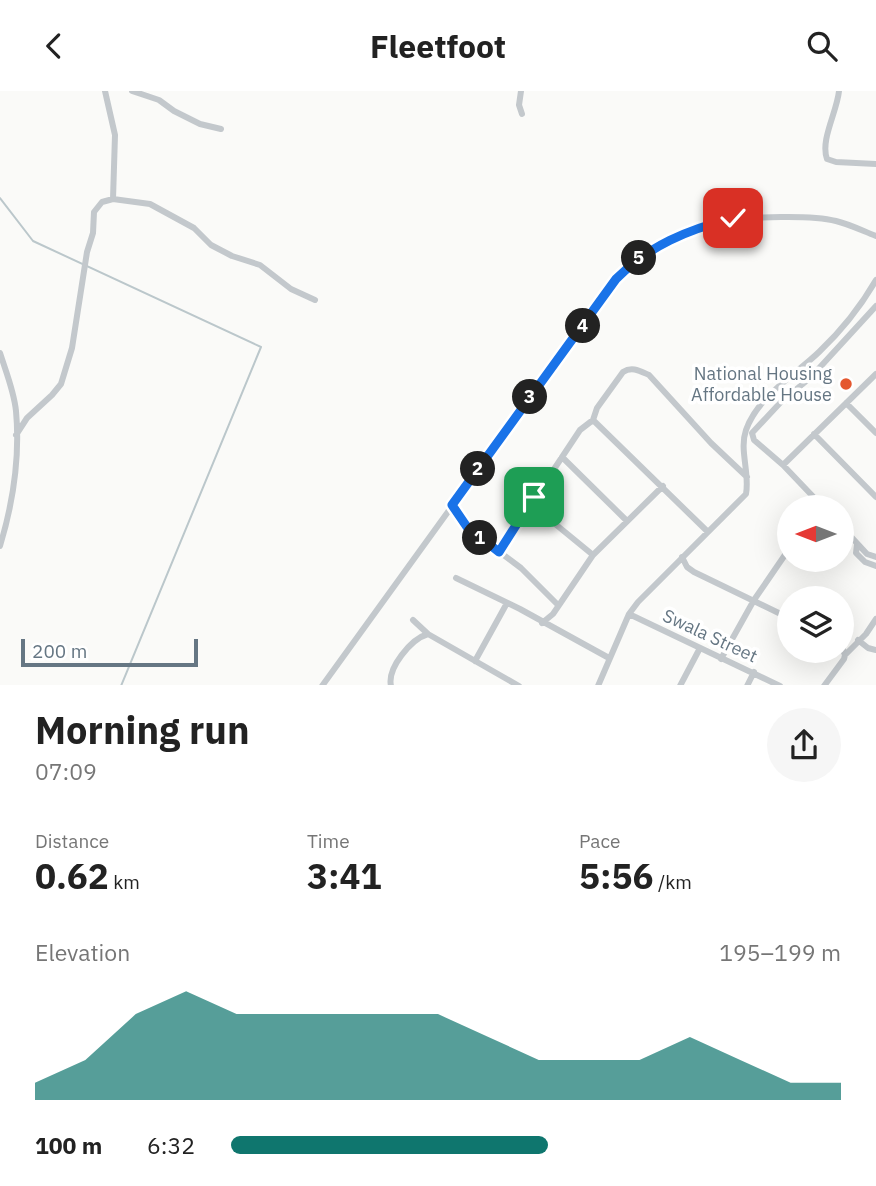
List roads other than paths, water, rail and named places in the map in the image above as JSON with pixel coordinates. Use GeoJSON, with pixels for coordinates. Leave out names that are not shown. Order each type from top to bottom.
{"type":"FeatureCollection","features":[{"type":"Feature","properties":{"kind":"street"},"geometry":{"type":"LineString","coordinates":[[105,91],[115,135],[113,199]]}},
{"type":"Feature","properties":{"kind":"street"},"geometry":{"type":"LineString","coordinates":[[132,91],[159,100],[200,124],[222,129]]}},
{"type":"Feature","properties":{"kind":"street"},"geometry":{"type":"LineString","coordinates":[[521,91],[519,106],[523,114]]}},
{"type":"Feature","properties":{"kind":"street"},"geometry":{"type":"LineString","coordinates":[[839,91],[838,107],[826,139],[824,151],[827,159],[876,164]]}},
{"type":"Feature","properties":{"kind":"street"},"geometry":{"type":"LineString","coordinates":[[16,435],[27,418],[52,395],[66,371],[93,233],[94,212],[102,202],[113,199],[150,204],[194,229],[211,245],[232,256],[260,265],[291,289],[315,299]]}},
{"type":"Feature","properties":{"kind":"street"},"geometry":{"type":"LineString","coordinates":[[322,685],[616,279],[650,250],[705,226],[754,216],[824,218],[876,236]]}},
{"type":"Feature","properties":{"kind":"street"},"geometry":{"type":"LineString","coordinates":[[598,685],[629,614],[746,494],[743,437],[747,426],[768,396],[821,350],[845,324],[876,280]]}},
{"type":"Feature","properties":{"kind":"street"},"geometry":{"type":"LineString","coordinates":[[812,495],[754,440],[751,433],[780,403],[811,377],[876,306]]}},
{"type":"Feature","properties":{"kind":"street"},"geometry":{"type":"LineString","coordinates":[[0,353],[16,410],[13,481],[0,546]]}},
{"type":"Feature","properties":{"kind":"street"},"geometry":{"type":"LineString","coordinates":[[499,552],[580,430],[593,420],[597,408],[628,369],[649,375],[747,477]]}},
{"type":"Feature","properties":{"kind":"street"},"geometry":{"type":"LineString","coordinates":[[783,465],[876,374]]}},
{"type":"Feature","properties":{"kind":"street"},"geometry":{"type":"LineString","coordinates":[[846,403],[876,433]]}},
{"type":"Feature","properties":{"kind":"street"},"geometry":{"type":"LineString","coordinates":[[593,420],[708,533]]}},
{"type":"Feature","properties":{"kind":"street"},"geometry":{"type":"LineString","coordinates":[[814,435],[876,497]]}},
{"type":"Feature","properties":{"kind":"street"},"geometry":{"type":"LineString","coordinates":[[562,457],[626,520]]}},
{"type":"Feature","properties":{"kind":"street"},"geometry":{"type":"LineString","coordinates":[[542,623],[553,614],[593,555],[663,486]]}},
{"type":"Feature","properties":{"kind":"street"},"geometry":{"type":"LineString","coordinates":[[534,497],[543,514],[593,555]]}},
{"type":"Feature","properties":{"kind":"street"},"geometry":{"type":"LineString","coordinates":[[452,505],[467,527],[521,568],[558,604]]}},
{"type":"Feature","properties":{"kind":"street"},"geometry":{"type":"LineString","coordinates":[[854,541],[867,554],[876,557]]}},
{"type":"Feature","properties":{"kind":"street"},"geometry":{"type":"LineString","coordinates":[[857,544],[856,553],[865,562],[876,566]]}},
{"type":"Feature","properties":{"kind":"street"},"geometry":{"type":"LineString","coordinates":[[682,557],[694,572],[777,612]]}},
{"type":"Feature","properties":{"kind":"street"},"geometry":{"type":"LineString","coordinates":[[721,659],[754,600],[777,566]]}},
{"type":"Feature","properties":{"kind":"street"},"geometry":{"type":"LineString","coordinates":[[456,578],[609,658]]}},
{"type":"Feature","properties":{"kind":"street"},"geometry":{"type":"LineString","coordinates":[[475,661],[507,603]]}},
{"type":"Feature","properties":{"kind":"street"},"geometry":{"type":"LineString","coordinates":[[553,614],[556,630]]}},
{"type":"Feature","properties":{"kind":"street","name":"Swala Street"},"geometry":{"type":"LineString","coordinates":[[629,614],[780,685]]}},
{"type":"Feature","properties":{"kind":"street"},"geometry":{"type":"LineString","coordinates":[[854,645],[873,626],[876,618]]}},
{"type":"Feature","properties":{"kind":"street"},"geometry":{"type":"LineString","coordinates":[[413,620],[428,634],[520,685]]}},
{"type":"Feature","properties":{"kind":"street"},"geometry":{"type":"LineString","coordinates":[[391,685],[393,672],[410,643],[428,634]]}},
{"type":"Feature","properties":{"kind":"street"},"geometry":{"type":"LineString","coordinates":[[858,640],[868,648],[876,650]]}},
{"type":"Feature","properties":{"kind":"street"},"geometry":{"type":"LineString","coordinates":[[680,685],[700,647]]}},
{"type":"Feature","properties":{"kind":"street"},"geometry":{"type":"LineString","coordinates":[[824,685],[839,663]]}},
{"type":"Feature","properties":{"kind":"street"},"geometry":{"type":"LineString","coordinates":[[747,685],[754,672]]}},
{"type":"Feature","properties":{"kind":"waterway"},"geometry":{"type":"LineString","coordinates":[[0,198],[33,241],[261,347],[121,685]]}},
{"type":"Feature","properties":{"kind":"place","name":"National Housing Affordable House"},"geometry":{"type":"Point","coordinates":[846,384]}}]}
